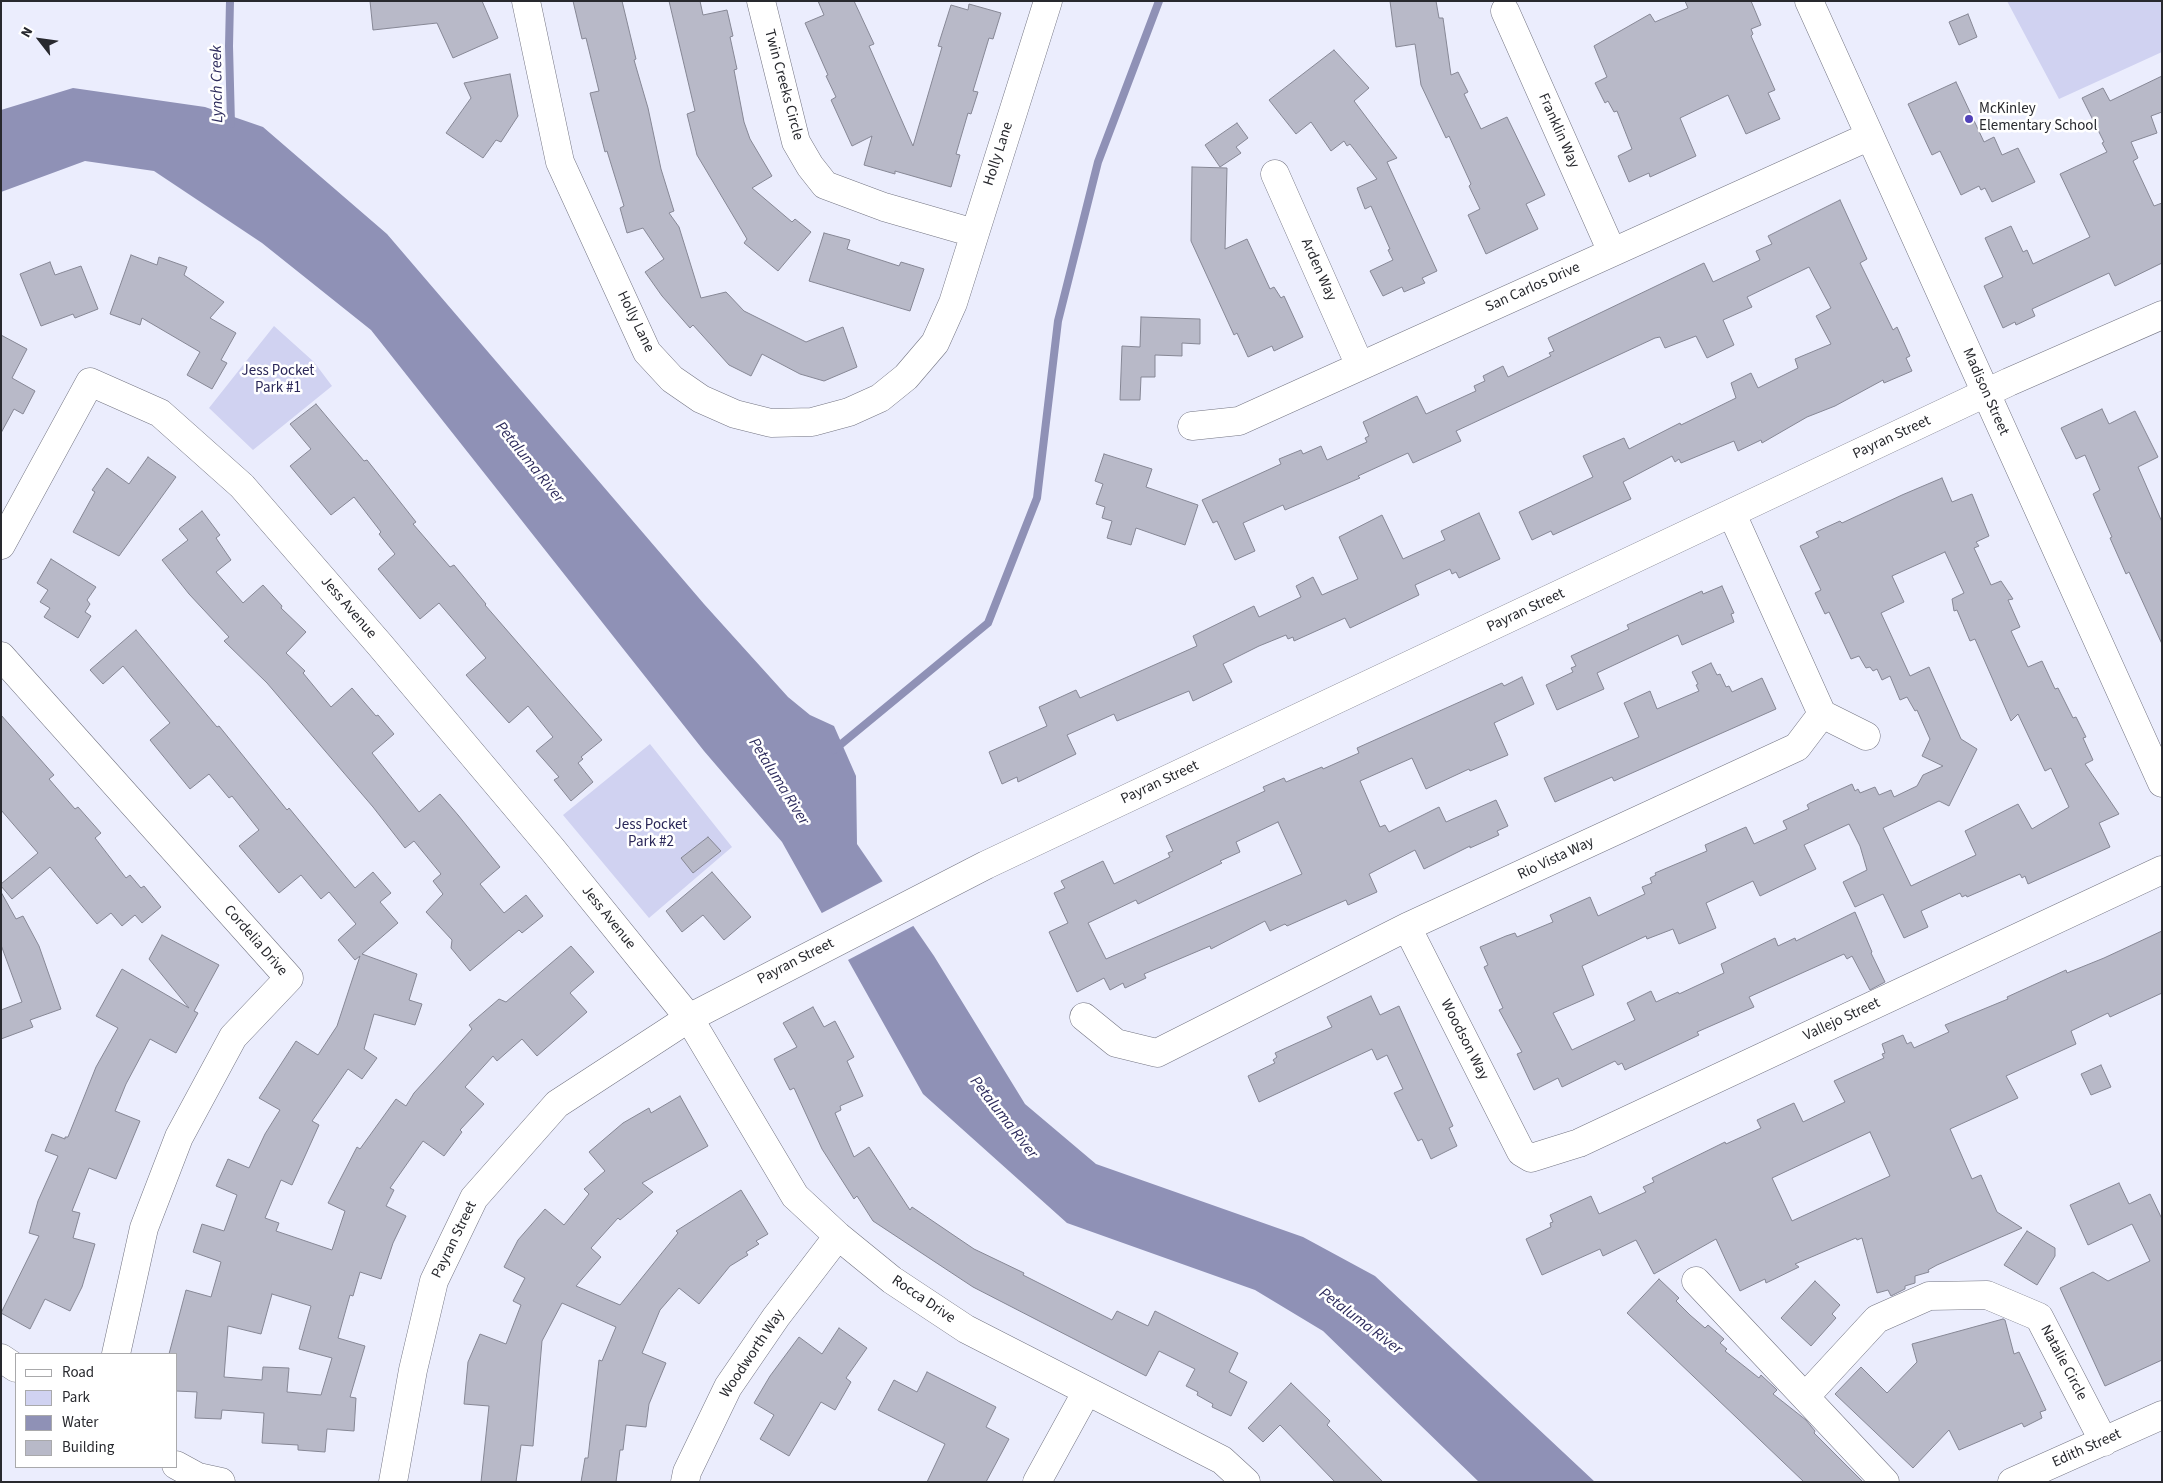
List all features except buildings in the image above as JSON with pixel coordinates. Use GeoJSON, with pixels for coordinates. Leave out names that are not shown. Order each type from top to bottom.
{"type":"FeatureCollection","features":[{"type":"Feature","properties":{"kind":"street","name":"Holly Lane"},"geometry":{"type":"LineString","coordinates":[[526,1],[560,162],[647,352],[672,380],[701,399],[735,414],[771,423],[812,422],[849,412],[880,398],[906,378],[935,343],[953,303],[1048,1]]}},
{"type":"Feature","properties":{"kind":"street","name":"Twin Creeks Circle"},"geometry":{"type":"LineString","coordinates":[[761,1],[796,142],[810,166],[825,184],[884,206],[974,233]]}},
{"type":"Feature","properties":{"kind":"street","name":"Madison Street"},"geometry":{"type":"LineString","coordinates":[[1809,1],[2162,783]]}},
{"type":"Feature","properties":{"kind":"street","name":"Franklin Way"},"geometry":{"type":"LineString","coordinates":[[1505,11],[1612,252]]}},
{"type":"Feature","properties":{"kind":"street","name":"San Carlos Drive"},"geometry":{"type":"LineString","coordinates":[[1192,426],[1239,421],[1870,136]]}},
{"type":"Feature","properties":{"kind":"street","name":"Arden Way"},"geometry":{"type":"LineString","coordinates":[[1275,174],[1360,366]]}},
{"type":"Feature","properties":{"kind":"street","name":"Payran Street"},"geometry":{"type":"LineString","coordinates":[[393,1482],[413,1370],[434,1281],[474,1198],[557,1104],[689,1018],[986,864],[1986,394],[2162,315]]}},
{"type":"Feature","properties":{"kind":"street","name":"Jess Avenue"},"geometry":{"type":"LineString","coordinates":[[1,545],[90,382],[160,413],[242,486],[552,849],[689,1018]]}},
{"type":"Feature","properties":{"kind":"street"},"geometry":{"type":"LineString","coordinates":[[1732,514],[1822,714],[1866,736]]}},
{"type":"Feature","properties":{"kind":"street","name":"Cordelia Drive"},"geometry":{"type":"LineString","coordinates":[[1,656],[289,978],[233,1037],[179,1137],[144,1228],[116,1353]]}},
{"type":"Feature","properties":{"kind":"street","name":"Rio Vista Way"},"geometry":{"type":"LineString","coordinates":[[1084,1017],[1116,1043],[1157,1053],[1407,928],[1797,747],[1822,714]]}},
{"type":"Feature","properties":{"kind":"street","name":"Vallejo Street"},"geometry":{"type":"LineString","coordinates":[[1521,1152],[1531,1158],[1579,1143],[2162,870]]}},
{"type":"Feature","properties":{"kind":"street","name":"Woodson Way"},"geometry":{"type":"LineString","coordinates":[[1407,928],[1521,1152]]}},
{"type":"Feature","properties":{"kind":"street","name":"Rocca Drive"},"geometry":{"type":"LineString","coordinates":[[689,1018],[795,1196],[838,1236],[892,1280],[966,1329],[1222,1460],[1246,1482]]}},
{"type":"Feature","properties":{"kind":"street","name":"Woodworth Way"},"geometry":{"type":"LineString","coordinates":[[686,1482],[687,1472],[728,1387],[776,1317],[838,1236]]}},
{"type":"Feature","properties":{"kind":"street"},"geometry":{"type":"LineString","coordinates":[[1696,1281],[1885,1482]]}},
{"type":"Feature","properties":{"kind":"street","name":"Natalie Circle"},"geometry":{"type":"LineString","coordinates":[[1805,1397],[1877,1319],[1929,1296],[1987,1295],[2039,1317],[2104,1442]]}},
{"type":"Feature","properties":{"kind":"street"},"geometry":{"type":"LineString","coordinates":[[1,1358],[15,1367]]}},
{"type":"Feature","properties":{"kind":"street"},"geometry":{"type":"LineString","coordinates":[[1037,1482],[1087,1391]]}},
{"type":"Feature","properties":{"kind":"street","name":"Edith Street"},"geometry":{"type":"LineString","coordinates":[[2012,1482],[2162,1415]]}},
{"type":"Feature","properties":{"kind":"green space"},"geometry":{"type":"Polygon","coordinates":[[[2007,1],[2162,1],[2162,52],[2059,99],[2007,1]]]}},
{"type":"Feature","properties":{"kind":"green space","name":"Jess Pocket Park #1"},"geometry":{"type":"Polygon","coordinates":[[[274,326],[314,362],[332,386],[253,450],[209,408],[274,326]]]}},
{"type":"Feature","properties":{"kind":"green space","name":"Jess Pocket Park #2"},"geometry":{"type":"Polygon","coordinates":[[[650,744],[732,847],[649,918],[563,815],[650,744]]]}},
{"type":"Feature","properties":{"kind":"water","name":"Petaluma River"},"geometry":{"type":"Polygon","coordinates":[[[73,88],[205,107],[263,127],[387,234],[704,604],[788,697],[810,715],[834,726],[856,776],[857,844],[934,956],[1025,1104],[1096,1164],[1303,1237],[1375,1276],[1595,1482],[1479,1482],[1323,1331],[1255,1290],[1067,1223],[923,1094],[782,842],[704,751],[371,330],[262,243],[154,171],[85,161],[1,192],[1,110],[73,88]]]}},
{"type":"Feature","properties":{"kind":"pier"},"geometry":{"type":"Polygon","coordinates":[[[885,880],[915,925],[846,961],[820,914],[885,880]]]}},
{"type":"Feature","properties":{"kind":"waterway","name":"Lynch Creek"},"geometry":{"type":"LineString","coordinates":[[230,1],[231,124]]}},
{"type":"Feature","properties":{"kind":"waterway"},"geometry":{"type":"LineString","coordinates":[[834,750],[988,623],[1037,498],[1058,321],[1098,162],[1159,1]]}},
{"type":"Feature","properties":{"kind":"place","name":"McKinley Elementary School"},"geometry":{"type":"Point","coordinates":[1969,119]}}]}
